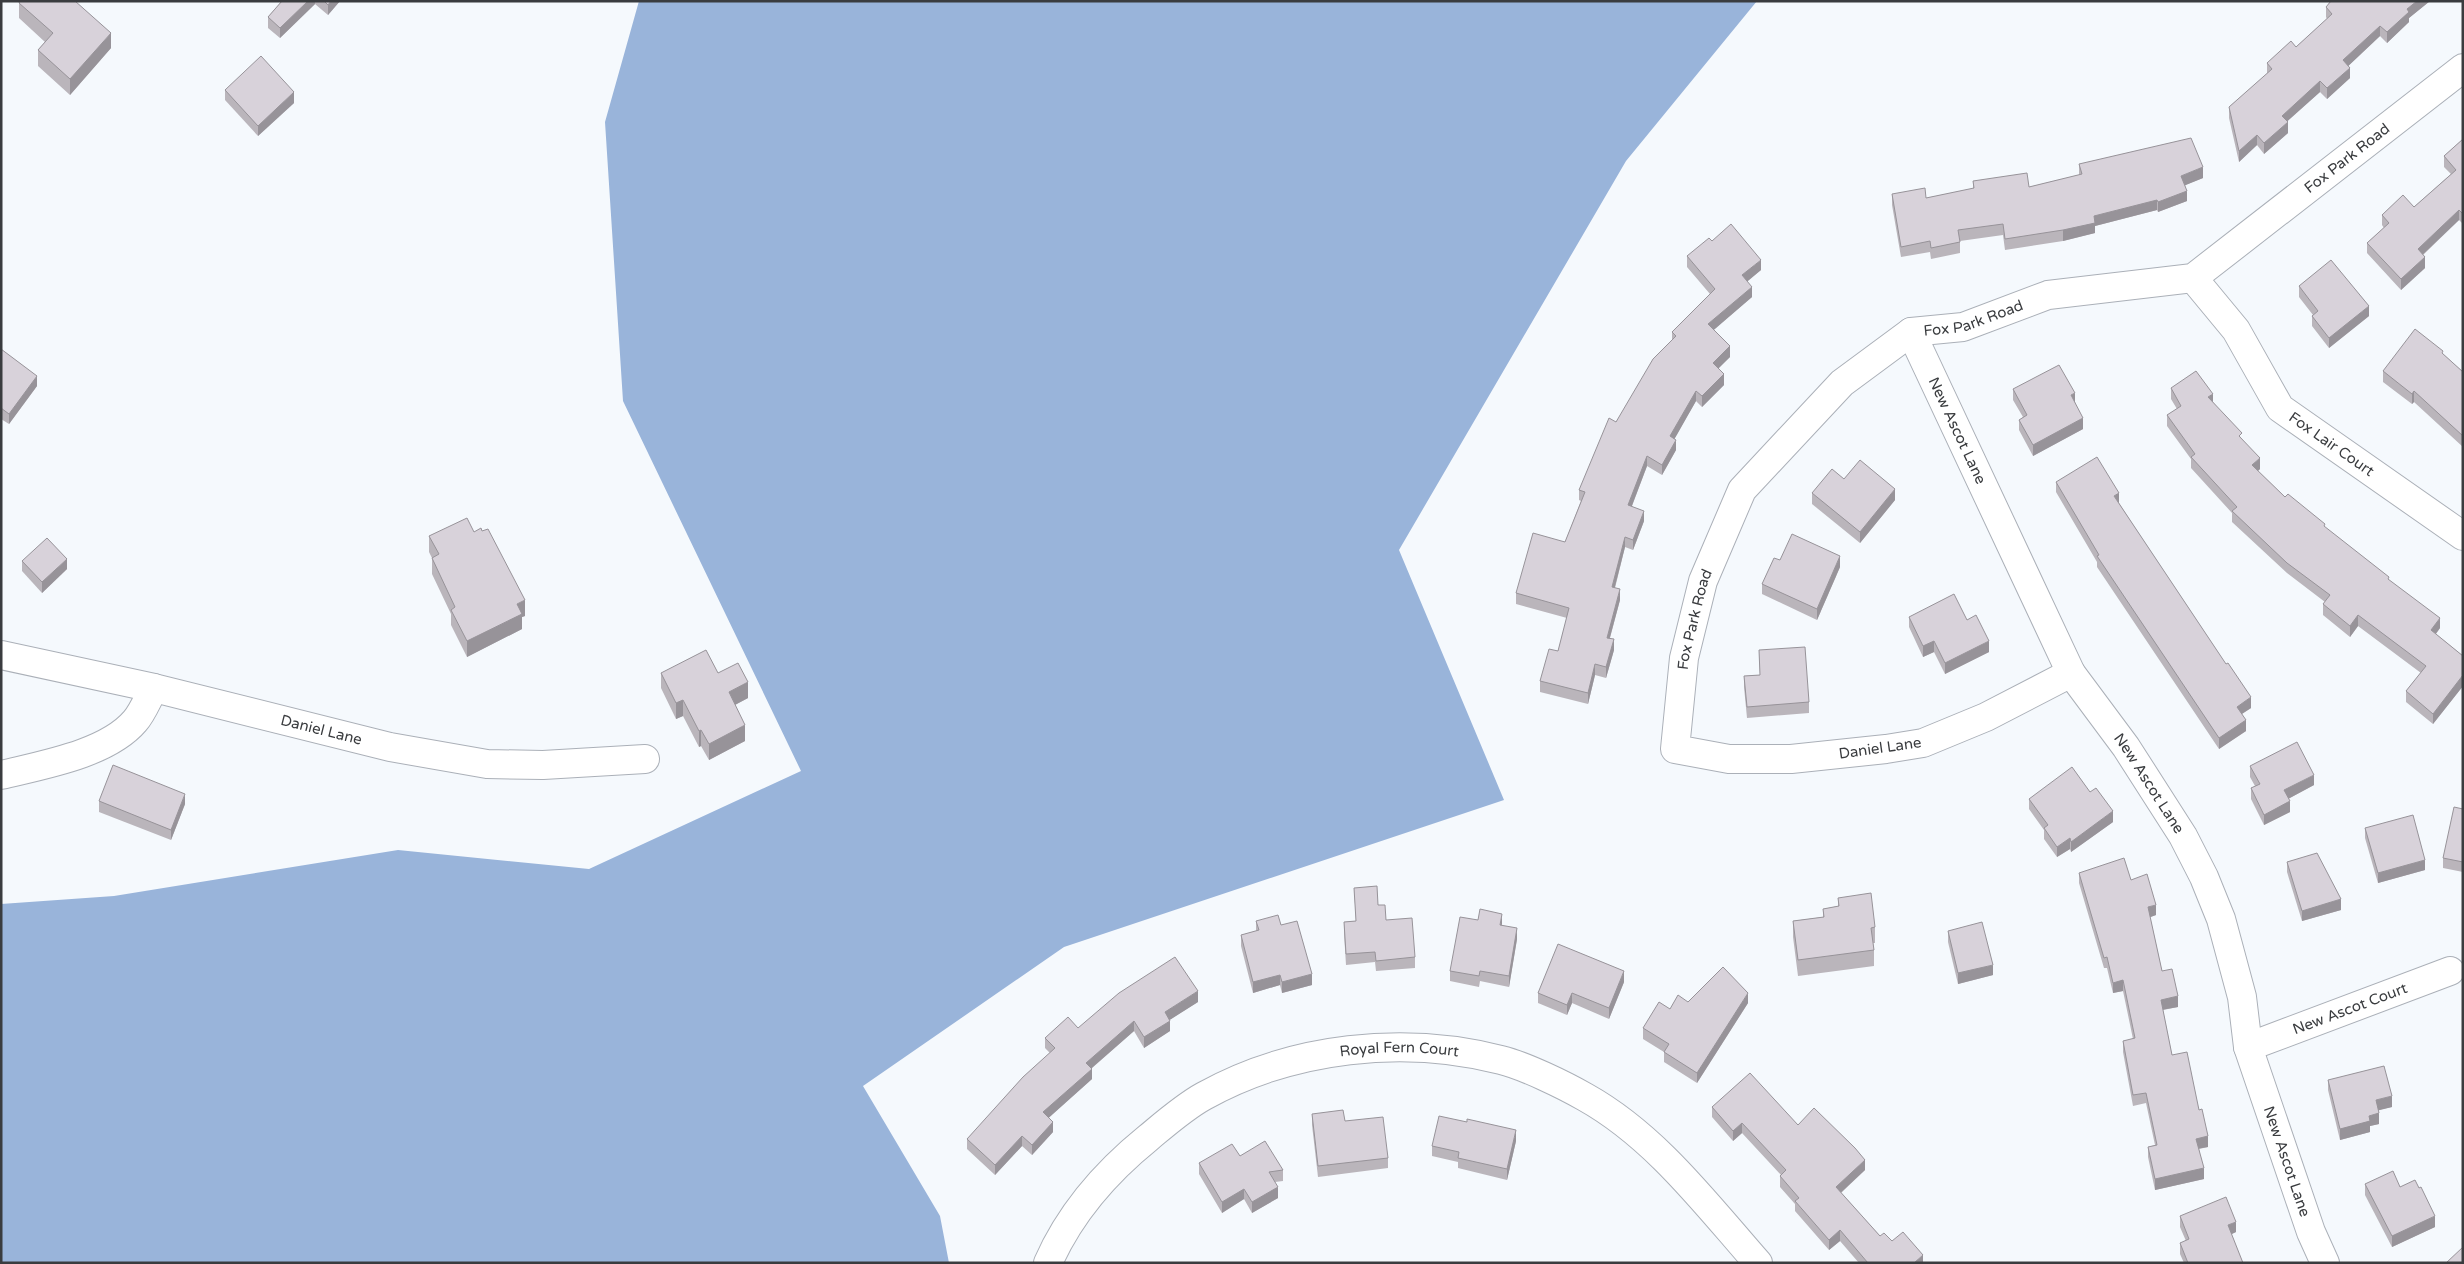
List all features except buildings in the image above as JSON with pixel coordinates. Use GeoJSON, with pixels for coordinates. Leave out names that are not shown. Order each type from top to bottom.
{"type":"FeatureCollection","features":[{"type":"Feature","properties":{"kind":"street","name":"Fox Park Road"},"geometry":{"type":"LineString","coordinates":[[1675,749],[1684,658],[1703,581],[1742,490],[1842,383],[1911,332],[1963,327],[2048,295],[2193,278],[2463,68]]}},
{"type":"Feature","properties":{"kind":"street","name":"Fox Lair Court"},"geometry":{"type":"LineString","coordinates":[[2193,278],[2236,330],[2280,408],[2463,536]]}},
{"type":"Feature","properties":{"kind":"street","name":"New Ascot Lane"},"geometry":{"type":"LineString","coordinates":[[1911,332],[2071,674],[2126,747],[2183,836],[2204,876],[2221,920],[2242,997],[2248,1046],[2311,1232],[2325,1263]]}},
{"type":"Feature","properties":{"kind":"street","name":"Daniel Lane"},"geometry":{"type":"LineString","coordinates":[[1,655],[154,688],[390,747],[487,764],[542,765],[645,759]]}},
{"type":"Feature","properties":{"kind":"street","name":"Daniel Lane"},"geometry":{"type":"LineString","coordinates":[[1675,749],[1729,759],[1791,759],[1886,749],[1923,743],[1986,717],[2071,674]]}},
{"type":"Feature","properties":{"kind":"street"},"geometry":{"type":"LineString","coordinates":[[1,775],[84,752],[118,737],[136,721],[154,688]]}},
{"type":"Feature","properties":{"kind":"street","name":"New Ascot Court"},"geometry":{"type":"LineString","coordinates":[[2248,1046],[2450,971]]}},
{"type":"Feature","properties":{"kind":"street","name":"Royal Fern Court"},"geometry":{"type":"LineString","coordinates":[[1048,1263],[1061,1234],[1097,1186],[1132,1150],[1173,1117],[1204,1096],[1253,1074],[1292,1060],[1387,1047],[1434,1049],[1502,1060],[1585,1097],[1629,1127],[1664,1159],[1758,1263]]}},
{"type":"Feature","properties":{"kind":"shaded area"},"geometry":{"type":"Polygon","coordinates":[[[639,1],[1757,1],[1626,161],[1399,550],[1504,800],[1064,947],[863,1086],[940,1216],[949,1263],[1,1263],[1,904],[114,896],[398,850],[589,869],[801,771],[623,401],[605,122],[639,1]]]}}]}
